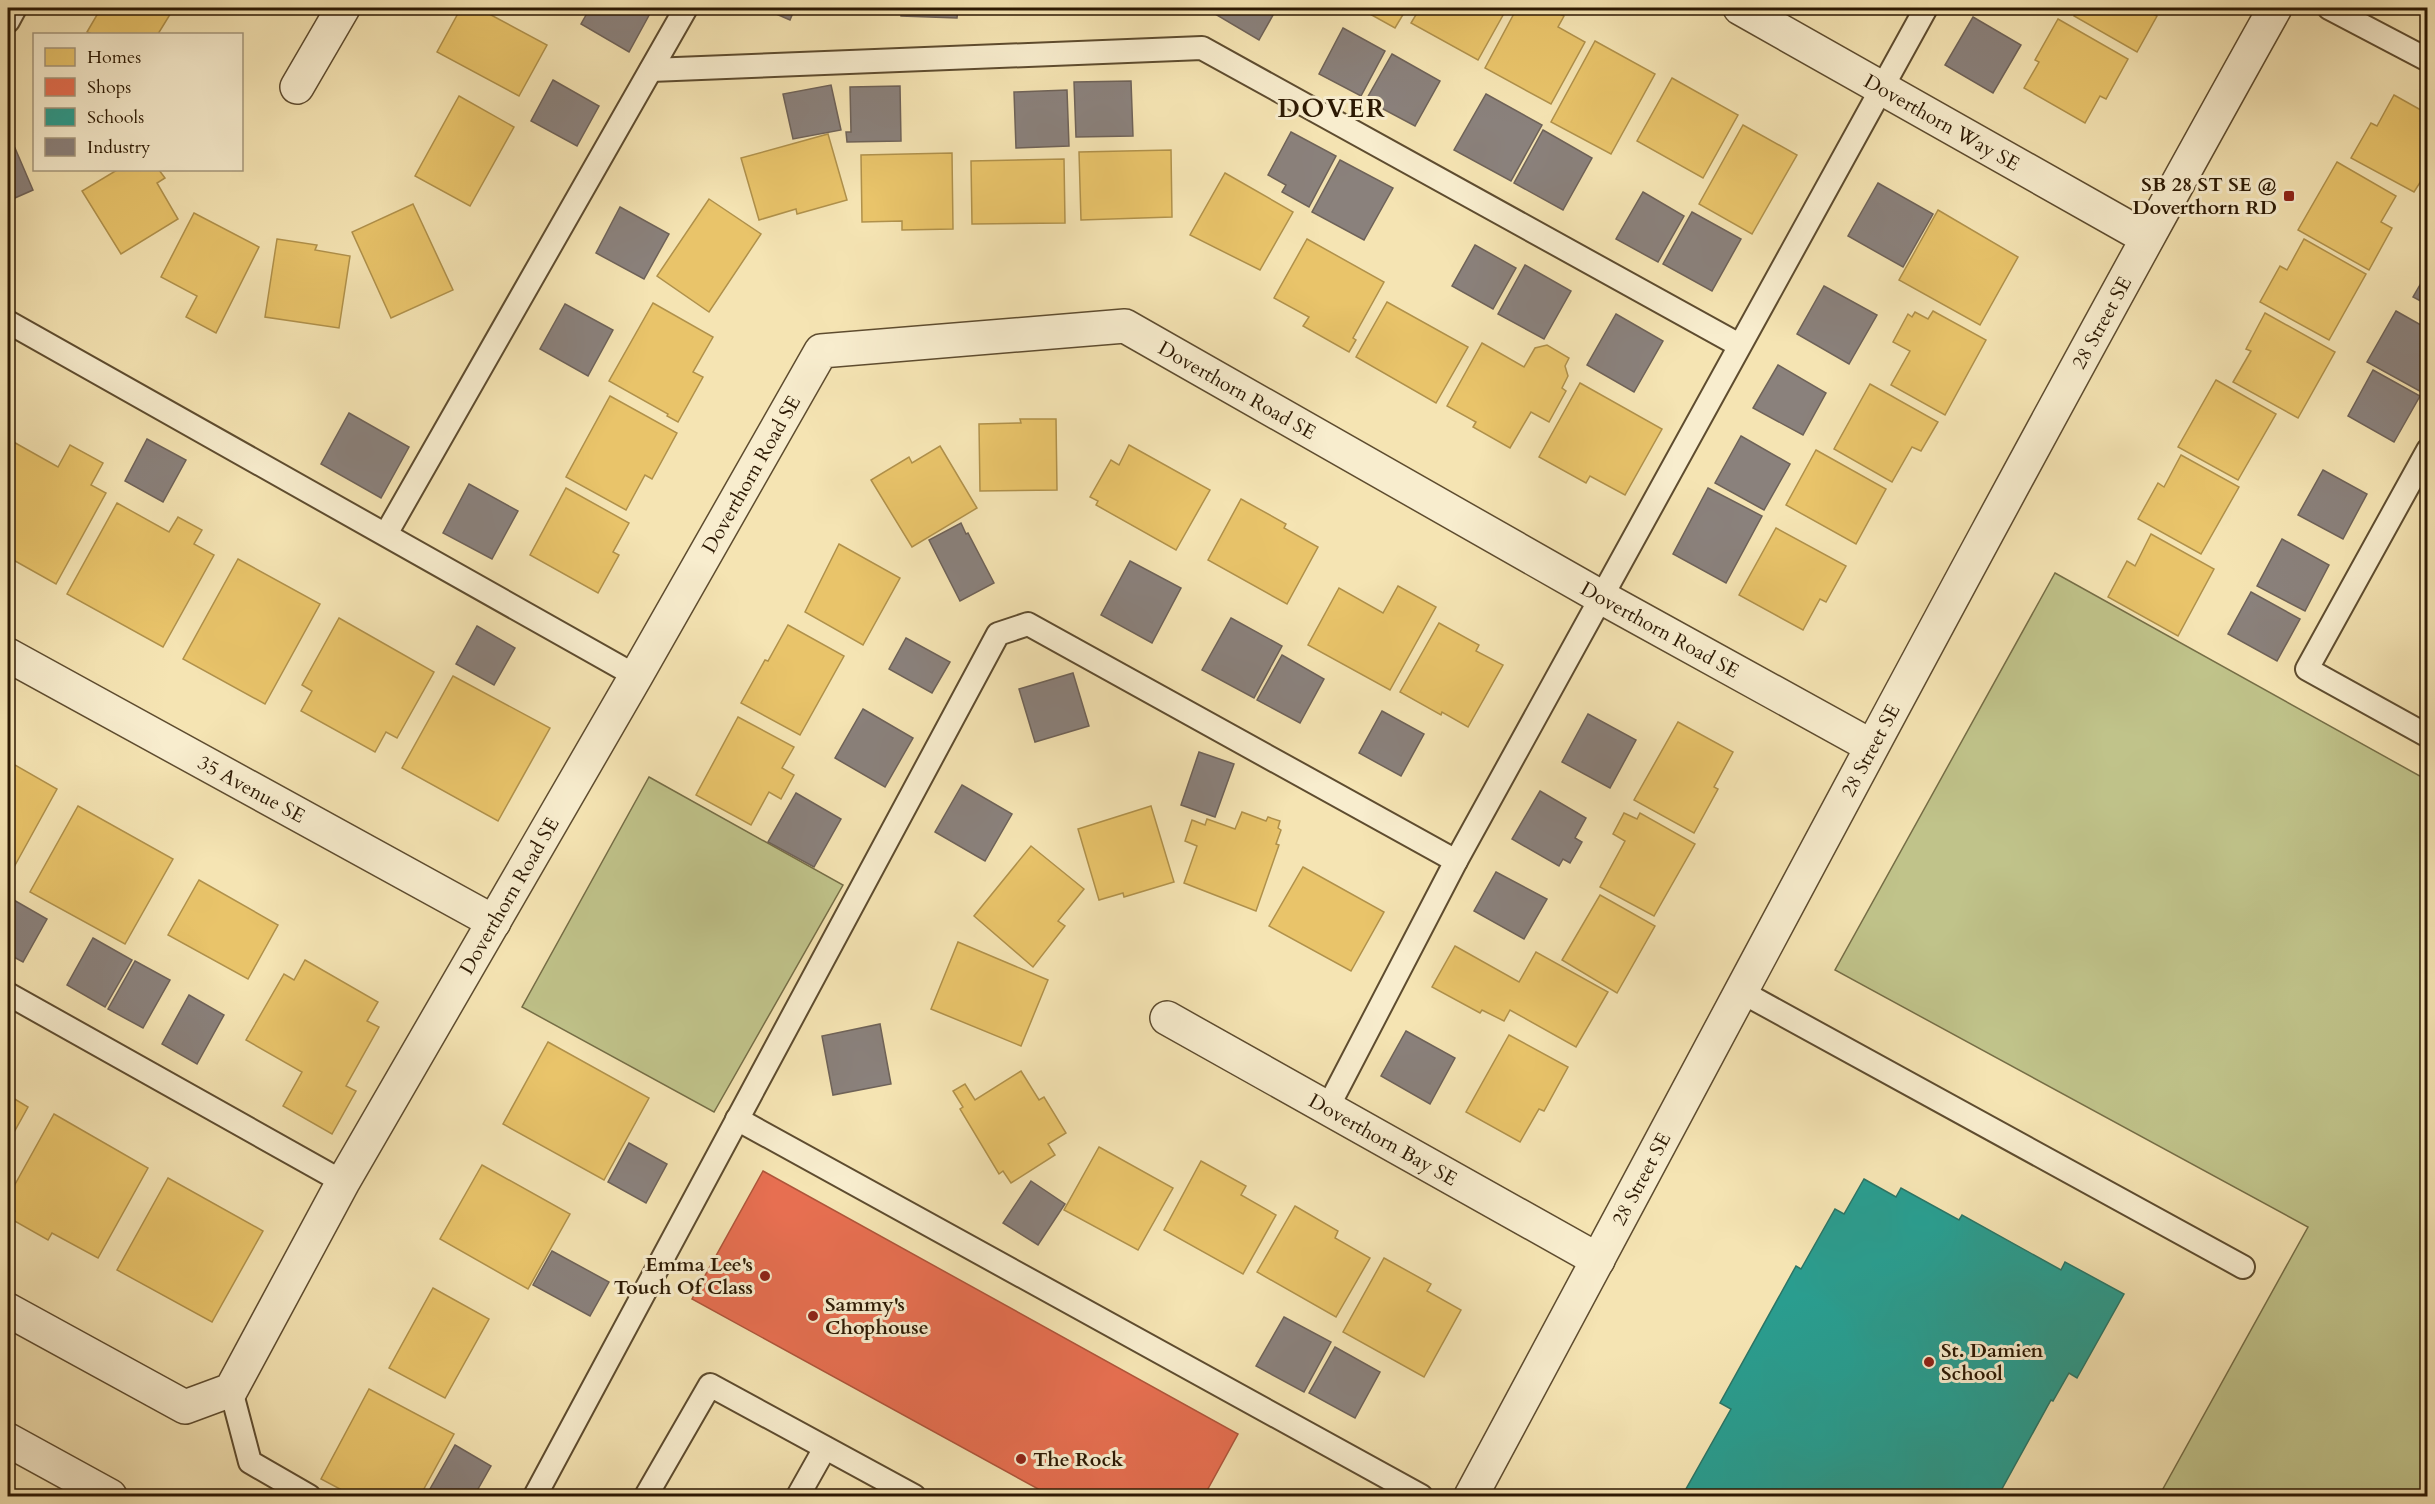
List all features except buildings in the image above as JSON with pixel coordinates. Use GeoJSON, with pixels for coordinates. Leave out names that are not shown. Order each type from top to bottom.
{"type":"FeatureCollection","features":[{"type":"Feature","properties":{"kind":"street"},"geometry":{"type":"LineString","coordinates":[[297,87],[343,8]]}},
{"type":"Feature","properties":{"kind":"street","name":"Doverthorn Way SE"},"geometry":{"type":"LineString","coordinates":[[1740,8],[2147,237]]}},
{"type":"Feature","properties":{"kind":"street","name":"28 Street SE"},"geometry":{"type":"LineString","coordinates":[[1471,1497],[1871,746],[2147,237],[2275,8]]}},
{"type":"Feature","properties":{"kind":"street","name":"Doverthorn Road SE"},"geometry":{"type":"LineString","coordinates":[[231,1390],[343,1182],[821,351],[1125,326],[1601,597],[1871,746]]}},
{"type":"Feature","properties":{"kind":"street","name":"35 Avenue SE"},"geometry":{"type":"LineString","coordinates":[[8,655],[494,922]]}},
{"type":"Feature","properties":{"kind":"street","name":"Doverthorn Bay SE"},"geometry":{"type":"LineString","coordinates":[[1167,1018],[1598,1260]]}},
{"type":"Feature","properties":{"kind":"street"},"geometry":{"type":"LineString","coordinates":[[8,1310],[185,1407],[231,1390]]}},
{"type":"Feature","properties":{"kind":"street"},"geometry":{"type":"LineString","coordinates":[[8,1440],[110,1497]]}},
{"type":"Feature","properties":{"kind":"lane"},"geometry":{"type":"LineString","coordinates":[[8,21],[15,8]]}},
{"type":"Feature","properties":{"kind":"lane"},"geometry":{"type":"LineString","coordinates":[[386,534],[686,8]]}},
{"type":"Feature","properties":{"kind":"lane"},"geometry":{"type":"LineString","coordinates":[[1328,1107],[1456,861],[1926,8]]}},
{"type":"Feature","properties":{"kind":"lane"},"geometry":{"type":"LineString","coordinates":[[2329,8],[2427,60]]}},
{"type":"Feature","properties":{"kind":"lane"},"geometry":{"type":"LineString","coordinates":[[651,70],[1202,48],[1739,345]]}},
{"type":"Feature","properties":{"kind":"lane"},"geometry":{"type":"LineString","coordinates":[[8,322],[636,676]]}},
{"type":"Feature","properties":{"kind":"lane"},"geometry":{"type":"LineString","coordinates":[[2427,450],[2307,669],[2427,736]]}},
{"type":"Feature","properties":{"kind":"lane"},"geometry":{"type":"LineString","coordinates":[[535,1497],[998,634],[1028,624],[1456,861]]}},
{"type":"Feature","properties":{"kind":"lane"},"geometry":{"type":"LineString","coordinates":[[1740,991],[2243,1267]]}},
{"type":"Feature","properties":{"kind":"lane"},"geometry":{"type":"LineString","coordinates":[[8,994],[343,1182]]}},
{"type":"Feature","properties":{"kind":"lane"},"geometry":{"type":"LineString","coordinates":[[737,1119],[1421,1497]]}},
{"type":"Feature","properties":{"kind":"lane"},"geometry":{"type":"LineString","coordinates":[[646,1497],[710,1385],[914,1497]]}},
{"type":"Feature","properties":{"kind":"lane"},"geometry":{"type":"LineString","coordinates":[[231,1390],[250,1462],[309,1497]]}},
{"type":"Feature","properties":{"kind":"lane"},"geometry":{"type":"LineString","coordinates":[[798,1497],[825,1448]]}},
{"type":"Feature","properties":{"kind":"green space"},"geometry":{"type":"Polygon","coordinates":[[[2055,573],[2427,780],[2427,1496],[2159,1496],[2308,1227],[1835,970],[2055,573]]]}},
{"type":"Feature","properties":{"kind":"green space"},"geometry":{"type":"Polygon","coordinates":[[[649,777],[843,885],[714,1112],[522,1007],[649,777]]]}},
{"type":"Feature","properties":{"kind":"place","name":"SB 28 ST SE @ Doverthorn RD"},"geometry":{"type":"Point","coordinates":[2289,196]}},
{"type":"Feature","properties":{"kind":"place","name":"Emma Lee's Touch Of Class"},"geometry":{"type":"Point","coordinates":[765,1276]}},
{"type":"Feature","properties":{"kind":"place","name":"Sammy's Chophouse"},"geometry":{"type":"Point","coordinates":[813,1316]}},
{"type":"Feature","properties":{"kind":"place","name":"St. Damien School"},"geometry":{"type":"Point","coordinates":[1929,1362]}},
{"type":"Feature","properties":{"kind":"place","name":"The Rock"},"geometry":{"type":"Point","coordinates":[1021,1459]}},
{"type":"Feature","properties":{"kind":"district","name":"DOVER"},"geometry":{"type":"Point","coordinates":[1332,108]}}]}
